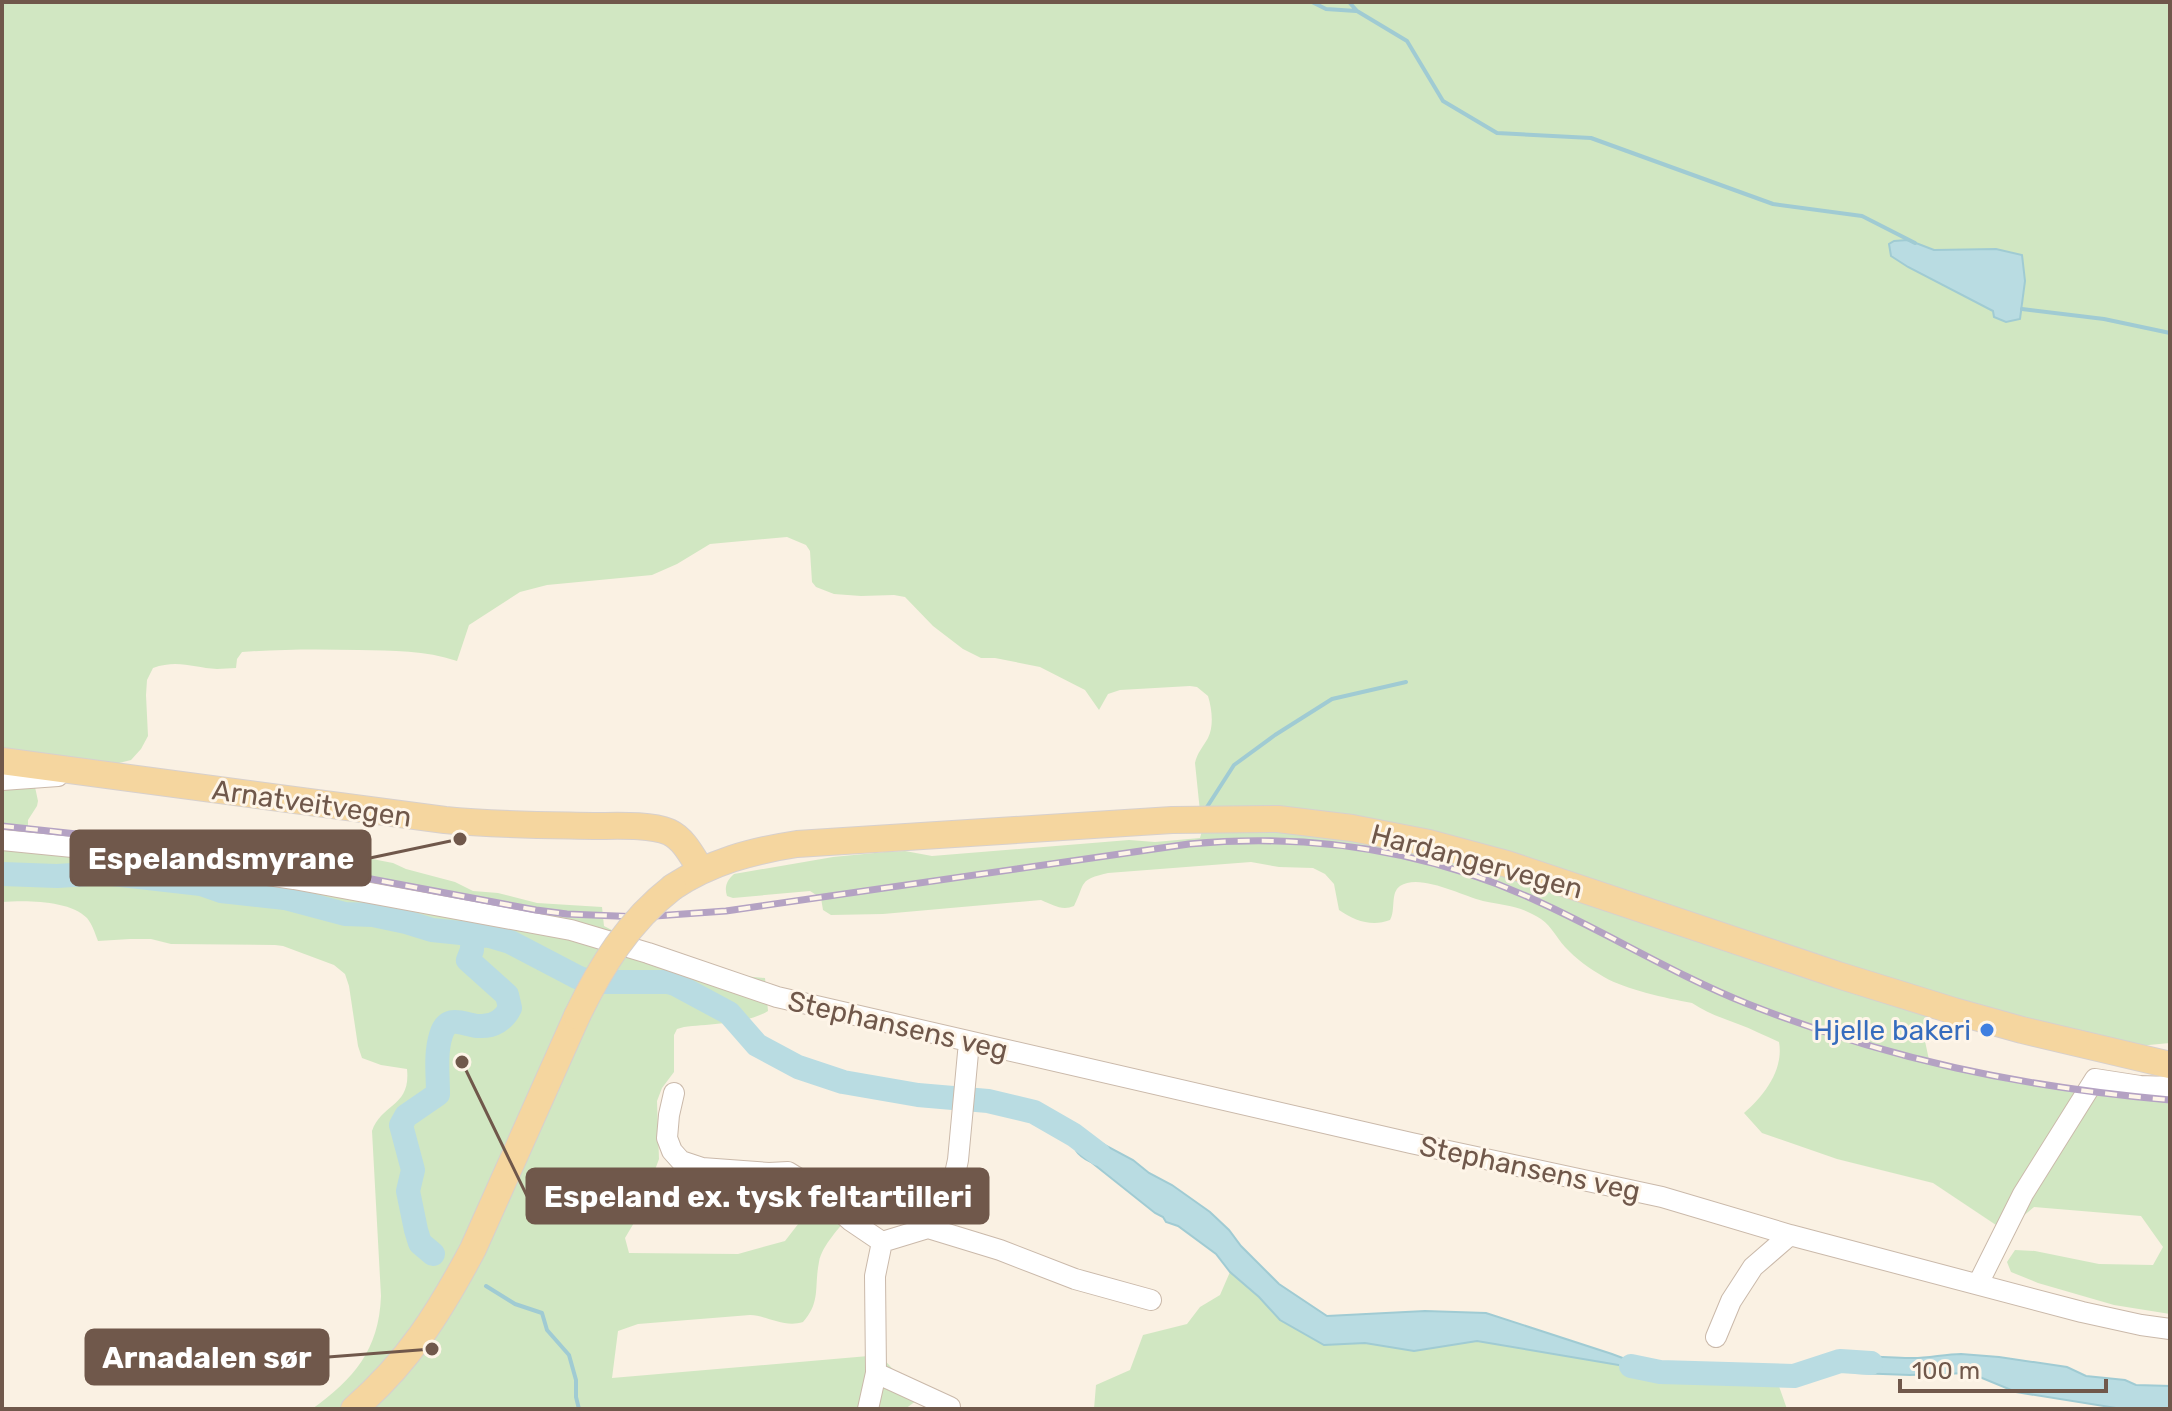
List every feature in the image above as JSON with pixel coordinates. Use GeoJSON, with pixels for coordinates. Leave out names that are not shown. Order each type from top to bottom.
{"type":"FeatureCollection","features":[{"type":"Feature","properties":{"kind":"main road","name":"Arnatveitvegen"},"geometry":{"type":"LineString","coordinates":[[2,761],[476,823],[626,826],[659,830],[679,839],[701,870]]}},
{"type":"Feature","properties":{"kind":"main road","name":"Hardangervegen"},"geometry":{"type":"LineString","coordinates":[[354,1409],[406,1357],[453,1286],[473,1249],[577,1016],[618,942],[649,906],[701,870],[739,855],[775,847],[1172,820],[1278,819],[1352,828],[1429,843],[1507,864],[1941,1007],[2022,1030],[2170,1065]]}},
{"type":"Feature","properties":{"kind":"street"},"geometry":{"type":"LineString","coordinates":[[2,780],[86,773]]}},
{"type":"Feature","properties":{"kind":"street","name":"Stephansens veg"},"geometry":{"type":"LineString","coordinates":[[2,840],[103,850],[294,879],[571,930],[777,997],[1411,1143],[1662,1197],[1790,1235],[2082,1312],[2170,1329]]}},
{"type":"Feature","properties":{"kind":"street"},"geometry":{"type":"LineString","coordinates":[[928,1228],[951,1192],[958,1160],[969,1042]]}},
{"type":"Feature","properties":{"kind":"street"},"geometry":{"type":"LineString","coordinates":[[1978,1284],[2023,1194],[2095,1079],[2170,1087]]}},
{"type":"Feature","properties":{"kind":"street"},"geometry":{"type":"LineString","coordinates":[[674,1093],[667,1138],[672,1151],[681,1161],[702,1168],[788,1172],[811,1186],[851,1221],[882,1242]]}},
{"type":"Feature","properties":{"kind":"street"},"geometry":{"type":"LineString","coordinates":[[882,1242],[928,1228],[1000,1250],[1075,1279],[1151,1300]]}},
{"type":"Feature","properties":{"kind":"street"},"geometry":{"type":"LineString","coordinates":[[1716,1337],[1731,1301],[1753,1267],[1790,1235]]}},
{"type":"Feature","properties":{"kind":"street"},"geometry":{"type":"LineString","coordinates":[[868,1409],[876,1373],[875,1276],[882,1242]]}},
{"type":"Feature","properties":{"kind":"street"},"geometry":{"type":"LineString","coordinates":[[876,1373],[950,1409]]}},
{"type":"Feature","properties":{"kind":"green space"},"geometry":{"type":"Polygon","coordinates":[[[2,2],[2170,2],[2170,1043],[2138,1046],[1931,1016],[1925,1041],[1929,1060],[1940,1067],[1963,1068],[2009,1082],[2051,1084],[2084,1095],[2170,1098],[2170,1314],[2114,1305],[2038,1283],[2011,1272],[2007,1262],[2015,1250],[2099,1264],[2153,1265],[2163,1247],[2141,1216],[2034,1207],[2003,1233],[2005,1231],[1933,1183],[1837,1159],[1762,1133],[1744,1113],[1771,1082],[1778,1063],[1779,1042],[1692,1003],[1613,982],[1573,955],[1541,919],[1519,908],[1418,882],[1397,889],[1390,920],[1364,922],[1339,910],[1334,884],[1325,874],[1313,868],[1251,862],[1108,873],[1087,880],[1074,906],[1065,908],[1041,900],[883,914],[831,915],[823,910],[821,898],[810,891],[727,896],[727,884],[734,874],[833,857],[905,851],[932,856],[1129,840],[1155,842],[1200,838],[1202,831],[1195,763],[1210,733],[1212,717],[1208,696],[1197,687],[1120,690],[1108,694],[1099,710],[1085,690],[1040,667],[981,658],[963,649],[933,626],[905,597],[834,594],[816,587],[812,582],[810,551],[806,545],[787,537],[710,544],[652,575],[547,585],[520,592],[469,625],[457,661],[409,652],[300,650],[242,652],[236,668],[162,665],[153,668],[147,680],[148,736],[131,760],[111,765],[2,755],[2,2]],[[1908,240],[1908,267],[1994,311],[2022,309],[2025,281],[1996,249],[1934,250],[1908,240]]]}},
{"type":"Feature","properties":{"kind":"green space"},"geometry":{"type":"Polygon","coordinates":[[[35,787],[37,806],[28,820],[28,832],[33,837],[349,880],[360,859],[393,863],[455,882],[473,891],[498,893],[537,903],[602,907],[604,926],[645,947],[676,952],[733,975],[765,978],[768,1011],[739,1021],[684,1027],[677,1029],[674,1035],[674,1072],[657,1101],[659,1159],[638,1216],[625,1238],[629,1253],[738,1254],[785,1241],[809,1210],[828,1196],[850,1214],[827,1243],[821,1256],[815,1301],[803,1322],[789,1324],[750,1315],[638,1324],[618,1331],[612,1378],[880,1355],[916,1401],[905,1409],[312,1409],[340,1386],[362,1362],[375,1332],[381,1296],[372,1131],[382,1115],[405,1091],[407,1069],[362,1058],[349,986],[345,974],[334,965],[275,945],[171,944],[151,939],[98,941],[87,918],[70,908],[35,901],[2,902],[2,788],[35,787]]]}},
{"type":"Feature","properties":{"kind":"green space"},"geometry":{"type":"Polygon","coordinates":[[[1230,1272],[1280,1320],[1324,1345],[1365,1343],[1414,1351],[1477,1341],[1660,1372],[1775,1375],[1787,1409],[1094,1409],[1096,1385],[1130,1370],[1143,1335],[1187,1324],[1200,1307],[1220,1295],[1230,1272]]]}},
{"type":"Feature","properties":{"kind":"water"},"geometry":{"type":"Polygon","coordinates":[[[1908,240],[1934,250],[1996,249],[2022,255],[2025,281],[2020,319],[2006,322],[1994,317],[1993,311],[1891,256],[1889,244],[1908,240]]]}},
{"type":"Feature","properties":{"kind":"water"},"geometry":{"type":"Polygon","coordinates":[[[1076,1132],[1089,1134],[1133,1160],[1210,1212],[1279,1284],[1327,1316],[1425,1311],[1486,1313],[1660,1372],[1477,1341],[1414,1351],[1365,1343],[1324,1345],[1280,1320],[1230,1272],[1216,1254],[1178,1226],[1166,1222],[1082,1157],[1074,1147],[1076,1132]]]}},
{"type":"Feature","properties":{"kind":"water"},"geometry":{"type":"Polygon","coordinates":[[[1961,1354],[2067,1367],[2086,1376],[2125,1380],[2136,1385],[2170,1386],[2170,1409],[2116,1408],[2016,1392],[1970,1373],[1856,1373],[1840,1361],[1866,1357],[1915,1358],[1961,1354]]]}},
{"type":"Feature","properties":{"kind":"waterway"},"geometry":{"type":"LineString","coordinates":[[1312,2],[1326,9],[1356,11]]}},
{"type":"Feature","properties":{"kind":"waterway"},"geometry":{"type":"LineString","coordinates":[[1349,2],[1357,11],[1407,41],[1443,101],[1497,133],[1591,138],[1773,204],[1862,216],[1915,243]]}},
{"type":"Feature","properties":{"kind":"waterway"},"geometry":{"type":"LineString","coordinates":[[2022,309],[2104,319],[2170,333]]}},
{"type":"Feature","properties":{"kind":"waterway"},"geometry":{"type":"LineString","coordinates":[[1207,807],[1234,765],[1332,699],[1406,682]]}},
{"type":"Feature","properties":{"kind":"waterway"},"geometry":{"type":"LineString","coordinates":[[2,874],[57,876],[104,873],[201,884],[221,891],[285,898],[345,914],[373,915],[432,930],[490,936],[510,942],[590,982],[675,984],[729,1013],[757,1045],[798,1067],[843,1082],[918,1095],[988,1101],[1034,1112],[1099,1154]]}},
{"type":"Feature","properties":{"kind":"waterway"},"geometry":{"type":"LineString","coordinates":[[433,1254],[420,1243],[416,1230],[408,1191],[413,1170],[401,1125],[406,1116],[438,1094],[438,1050],[444,1028],[452,1022],[479,1026],[493,1024],[510,1008],[507,995],[468,960],[472,950],[472,934]]}},
{"type":"Feature","properties":{"kind":"waterway"},"geometry":{"type":"LineString","coordinates":[[486,1286],[515,1304],[542,1313],[547,1330],[569,1355],[579,1409]]}},
{"type":"Feature","properties":{"kind":"waterway"},"geometry":{"type":"LineString","coordinates":[[1631,1366],[1660,1372],[1794,1376],[1840,1361],[1871,1363]]}},
{"type":"Feature","properties":{"kind":"railway"},"geometry":{"type":"LineString","coordinates":[[2,826],[254,857],[536,910],[641,917],[726,911],[1189,844],[1279,841],[1367,849],[1453,869],[1495,883],[1563,913],[1721,993],[1852,1040],[1955,1068],[2061,1087],[2170,1100]]}},
{"type":"Feature","properties":{"kind":"place","name":"Espelandsmyrane"},"geometry":{"type":"Point","coordinates":[460,839]}},
{"type":"Feature","properties":{"kind":"place","name":"Hjelle bakeri"},"geometry":{"type":"Point","coordinates":[1987,1030]}},
{"type":"Feature","properties":{"kind":"place","name":"Espeland ex. tysk feltartilleri"},"geometry":{"type":"Point","coordinates":[462,1062]}},
{"type":"Feature","properties":{"kind":"place","name":"Arnadalen sør"},"geometry":{"type":"Point","coordinates":[432,1349]}}]}
